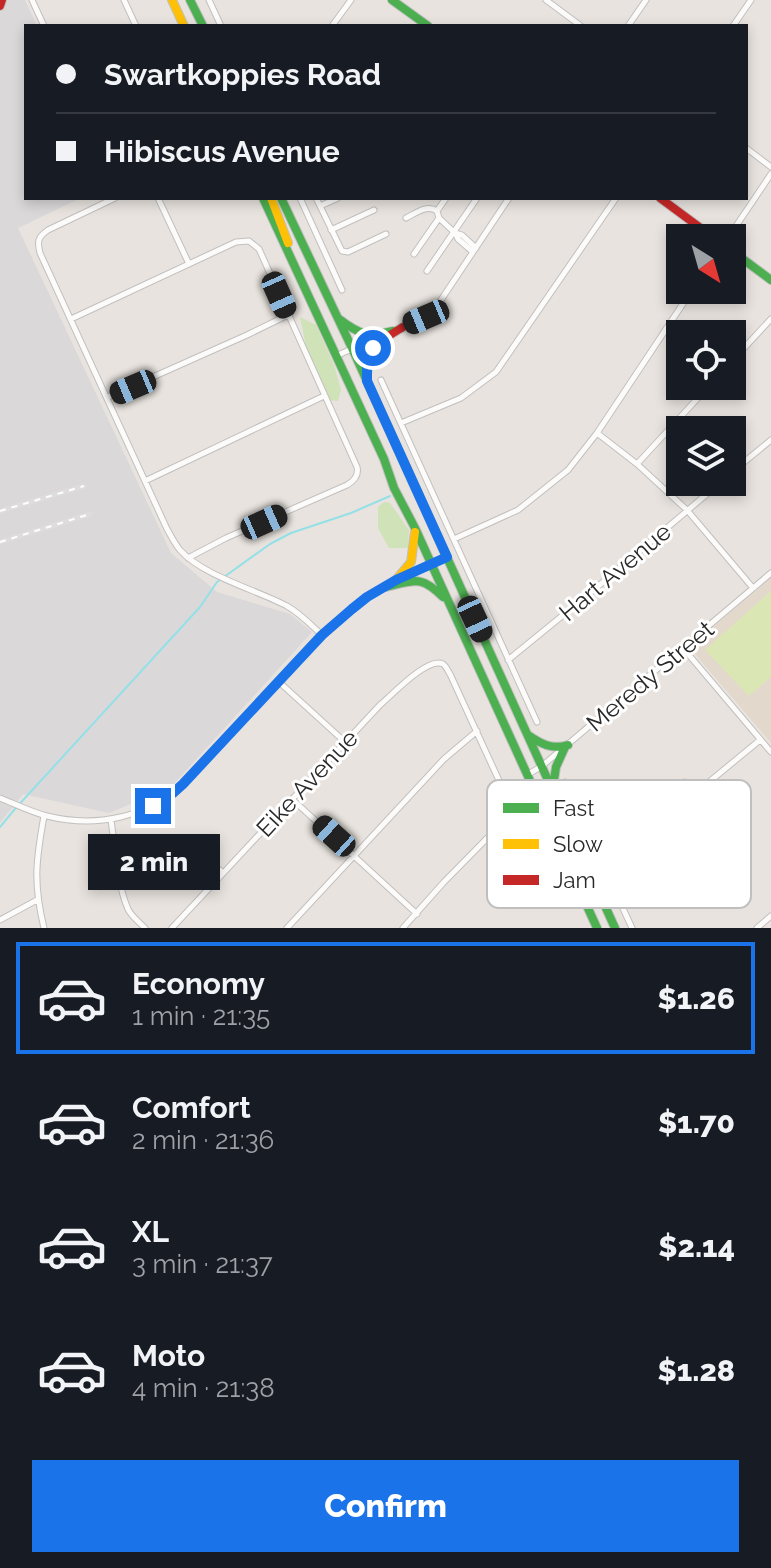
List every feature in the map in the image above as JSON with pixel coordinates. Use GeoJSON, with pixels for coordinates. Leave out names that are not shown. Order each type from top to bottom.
{"type":"FeatureCollection","features":[{"type":"Feature","properties":{"kind":"main road"},"geometry":{"type":"LineString","coordinates":[[0,6],[2,0]]}},
{"type":"Feature","properties":{"kind":"main road"},"geometry":{"type":"LineString","coordinates":[[172,0],[183,24]]}},
{"type":"Feature","properties":{"kind":"main road"},"geometry":{"type":"LineString","coordinates":[[190,0],[202,24]]}},
{"type":"Feature","properties":{"kind":"main road"},"geometry":{"type":"LineString","coordinates":[[392,0],[425,24]]}},
{"type":"Feature","properties":{"kind":"main road"},"geometry":{"type":"LineString","coordinates":[[264,200],[529,780]]}},
{"type":"Feature","properties":{"kind":"main road"},"geometry":{"type":"LineString","coordinates":[[272,200],[288,242],[289,253]]}},
{"type":"Feature","properties":{"kind":"main road"},"geometry":{"type":"LineString","coordinates":[[282,200],[548,780]]}},
{"type":"Feature","properties":{"kind":"main road"},"geometry":{"type":"LineString","coordinates":[[663,200],[695,224]]}},
{"type":"Feature","properties":{"kind":"main road"},"geometry":{"type":"LineString","coordinates":[[746,261],[771,280]]}},
{"type":"Feature","properties":{"kind":"main road"},"geometry":{"type":"LineString","coordinates":[[337,317],[355,331],[368,336],[393,331]]}},
{"type":"Feature","properties":{"kind":"main road"},"geometry":{"type":"LineString","coordinates":[[367,381],[371,349],[403,327]]}},
{"type":"Feature","properties":{"kind":"main road"},"geometry":{"type":"LineString","coordinates":[[396,580],[413,559],[415,528]]}},
{"type":"Feature","properties":{"kind":"main road"},"geometry":{"type":"LineString","coordinates":[[385,587],[424,581],[447,602]]}},
{"type":"Feature","properties":{"kind":"main road"},"geometry":{"type":"LineString","coordinates":[[526,734],[549,748],[567,746]]}},
{"type":"Feature","properties":{"kind":"main road"},"geometry":{"type":"LineString","coordinates":[[555,780],[556,767],[567,746]]}},
{"type":"Feature","properties":{"kind":"main road"},"geometry":{"type":"LineString","coordinates":[[588,908],[597,928]]}},
{"type":"Feature","properties":{"kind":"main road"},"geometry":{"type":"LineString","coordinates":[[606,908],[615,928]]}},
{"type":"Feature","properties":{"kind":"street"},"geometry":{"type":"LineString","coordinates":[[32,0],[43,24]]}},
{"type":"Feature","properties":{"kind":"street"},"geometry":{"type":"LineString","coordinates":[[124,0],[135,24]]}},
{"type":"Feature","properties":{"kind":"street"},"geometry":{"type":"LineString","coordinates":[[209,0],[220,24]]}},
{"type":"Feature","properties":{"kind":"street"},"geometry":{"type":"LineString","coordinates":[[333,24],[351,0]]}},
{"type":"Feature","properties":{"kind":"street"},"geometry":{"type":"LineString","coordinates":[[546,0],[578,24]]}},
{"type":"Feature","properties":{"kind":"street"},"geometry":{"type":"LineString","coordinates":[[629,24],[646,0]]}},
{"type":"Feature","properties":{"kind":"street"},"geometry":{"type":"LineString","coordinates":[[734,24],[751,0]]}},
{"type":"Feature","properties":{"kind":"street"},"geometry":{"type":"LineString","coordinates":[[748,150],[771,167]]}},
{"type":"Feature","properties":{"kind":"street"},"geometry":{"type":"LineString","coordinates":[[737,224],[771,174]]}},
{"type":"Feature","properties":{"kind":"street"},"geometry":{"type":"LineString","coordinates":[[111,200],[48,230],[39,237],[38,244],[175,544],[188,558],[287,606],[322,635]]}},
{"type":"Feature","properties":{"kind":"street"},"geometry":{"type":"LineString","coordinates":[[159,200],[189,264]]}},
{"type":"Feature","properties":{"kind":"street"},"geometry":{"type":"LineString","coordinates":[[301,200],[342,290]]}},
{"type":"Feature","properties":{"kind":"street"},"geometry":{"type":"LineString","coordinates":[[317,200],[339,249],[345,252],[386,234]]}},
{"type":"Feature","properties":{"kind":"street"},"geometry":{"type":"LineString","coordinates":[[320,206],[334,200]]}},
{"type":"Feature","properties":{"kind":"street"},"geometry":{"type":"LineString","coordinates":[[437,211],[445,200]]}},
{"type":"Feature","properties":{"kind":"street"},"geometry":{"type":"LineString","coordinates":[[427,271],[476,200]]}},
{"type":"Feature","properties":{"kind":"street"},"geometry":{"type":"LineString","coordinates":[[335,356],[431,314],[508,200]]}},
{"type":"Feature","properties":{"kind":"street"},"geometry":{"type":"LineString","coordinates":[[401,423],[461,398],[496,372],[615,200]]}},
{"type":"Feature","properties":{"kind":"street"},"geometry":{"type":"LineString","coordinates":[[406,218],[432,208],[458,239],[475,250]]}},
{"type":"Feature","properties":{"kind":"street"},"geometry":{"type":"LineString","coordinates":[[331,230],[374,210]]}},
{"type":"Feature","properties":{"kind":"street"},"geometry":{"type":"LineString","coordinates":[[414,254],[439,218]]}},
{"type":"Feature","properties":{"kind":"street"},"geometry":{"type":"LineString","coordinates":[[71,319],[236,242],[251,242],[259,249],[357,467],[355,478],[347,485],[188,558]]}},
{"type":"Feature","properties":{"kind":"street"},"geometry":{"type":"LineString","coordinates":[[454,539],[506,516],[568,470],[597,433],[683,304]]}},
{"type":"Feature","properties":{"kind":"street"},"geometry":{"type":"LineString","coordinates":[[108,397],[288,315]]}},
{"type":"Feature","properties":{"kind":"street"},"geometry":{"type":"LineString","coordinates":[[746,346],[771,319]]}},
{"type":"Feature","properties":{"kind":"street"},"geometry":{"type":"LineString","coordinates":[[381,380],[537,722]]}},
{"type":"Feature","properties":{"kind":"street"},"geometry":{"type":"LineString","coordinates":[[145,481],[324,396]]}},
{"type":"Feature","properties":{"kind":"street"},"geometry":{"type":"LineString","coordinates":[[637,464],[696,400]]}},
{"type":"Feature","properties":{"kind":"street"},"geometry":{"type":"LineString","coordinates":[[597,433],[637,464],[687,510],[753,588]]}},
{"type":"Feature","properties":{"kind":"street"},"geometry":{"type":"LineString","coordinates":[[746,461],[771,440]]}},
{"type":"Feature","properties":{"kind":"street","name":"Hart Avenue"},"geometry":{"type":"LineString","coordinates":[[508,660],[704,496]]}},
{"type":"Feature","properties":{"kind":"street"},"geometry":{"type":"LineString","coordinates":[[0,798],[44,816],[70,821],[111,820],[153,806],[173,793],[322,635],[367,597],[447,557]]}},
{"type":"Feature","properties":{"kind":"street","name":"Meredy Street"},"geometry":{"type":"LineString","coordinates":[[527,775],[567,746],[771,573]]}},
{"type":"Feature","properties":{"kind":"street"},"geometry":{"type":"LineString","coordinates":[[683,648],[771,752]]}},
{"type":"Feature","properties":{"kind":"street","name":"Eike Avenue"},"geometry":{"type":"LineString","coordinates":[[172,928],[380,705],[425,667],[441,663],[450,674],[477,731]]}},
{"type":"Feature","properties":{"kind":"street"},"geometry":{"type":"LineString","coordinates":[[278,681],[345,742]]}},
{"type":"Feature","properties":{"kind":"street"},"geometry":{"type":"LineString","coordinates":[[287,928],[444,759],[477,731],[499,780]]}},
{"type":"Feature","properties":{"kind":"street"},"geometry":{"type":"LineString","coordinates":[[711,780],[760,740]]}},
{"type":"Feature","properties":{"kind":"street"},"geometry":{"type":"LineString","coordinates":[[292,799],[417,914]]}},
{"type":"Feature","properties":{"kind":"street"},"geometry":{"type":"LineString","coordinates":[[44,816],[37,857],[37,900],[44,928]]}},
{"type":"Feature","properties":{"kind":"street"},"geometry":{"type":"LineString","coordinates":[[111,820],[127,907],[145,928]]}},
{"type":"Feature","properties":{"kind":"street"},"geometry":{"type":"LineString","coordinates":[[403,928],[487,838]]}},
{"type":"Feature","properties":{"kind":"street"},"geometry":{"type":"LineString","coordinates":[[176,883],[203,855],[223,873]]}},
{"type":"Feature","properties":{"kind":"street"},"geometry":{"type":"LineString","coordinates":[[0,920],[37,900]]}},
{"type":"Feature","properties":{"kind":"street"},"geometry":{"type":"LineString","coordinates":[[623,908],[632,928]]}},
{"type":"Feature","properties":{"kind":"street"},"geometry":{"type":"LineString","coordinates":[[757,928],[771,916]]}},
{"type":"Feature","properties":{"kind":"shaded area"},"geometry":{"type":"Polygon","coordinates":[[[0,0],[25,0],[36,24],[24,24],[24,200],[77,200],[18,228],[171,553],[217,592],[290,614],[312,632],[171,787],[109,813],[23,794],[0,823],[0,0]]]}},
{"type":"Feature","properties":{"kind":"shaded area"},"geometry":{"type":"Polygon","coordinates":[[[771,577],[771,743],[689,647],[771,577]]]}},
{"type":"Feature","properties":{"kind":"green space"},"geometry":{"type":"Polygon","coordinates":[[[300,317],[316,325],[334,365],[341,390],[338,401],[327,400],[307,351],[300,317]]]}},
{"type":"Feature","properties":{"kind":"green space"},"geometry":{"type":"Polygon","coordinates":[[[384,502],[390,503],[409,530],[408,548],[389,548],[378,528],[378,507],[384,502]]]}},
{"type":"Feature","properties":{"kind":"green space"},"geometry":{"type":"Polygon","coordinates":[[[771,591],[771,677],[749,696],[705,650],[771,591]]]}},
{"type":"Feature","properties":{"kind":"waterway"},"geometry":{"type":"LineString","coordinates":[[0,827],[200,607],[217,582],[270,544],[291,533],[390,496]]}},
{"type":"Feature","properties":{"kind":"railway"},"geometry":{"type":"LineString","coordinates":[[0,511],[84,486]]}},
{"type":"Feature","properties":{"kind":"railway"},"geometry":{"type":"LineString","coordinates":[[0,542],[90,514]]}},
{"type":"Feature","properties":{"kind":"traffic: fast"},"geometry":{"type":"LineString","coordinates":[[190,0],[202,24]]}},
{"type":"Feature","properties":{"kind":"traffic: fast"},"geometry":{"type":"LineString","coordinates":[[392,0],[425,24]]}},
{"type":"Feature","properties":{"kind":"traffic: fast"},"geometry":{"type":"LineString","coordinates":[[264,200],[530,780]]}},
{"type":"Feature","properties":{"kind":"traffic: fast"},"geometry":{"type":"LineString","coordinates":[[282,200],[548,780]]}},
{"type":"Feature","properties":{"kind":"traffic: fast"},"geometry":{"type":"LineString","coordinates":[[746,261],[771,280]]}},
{"type":"Feature","properties":{"kind":"traffic: fast"},"geometry":{"type":"LineString","coordinates":[[339,319],[364,333],[393,331]]}},
{"type":"Feature","properties":{"kind":"traffic: fast"},"geometry":{"type":"LineString","coordinates":[[385,587],[410,581],[422,582],[443,597]]}},
{"type":"Feature","properties":{"kind":"traffic: fast"},"geometry":{"type":"LineString","coordinates":[[528,735],[547,745],[568,745]]}},
{"type":"Feature","properties":{"kind":"traffic: fast"},"geometry":{"type":"LineString","coordinates":[[554,780],[565,747]]}},
{"type":"Feature","properties":{"kind":"traffic: fast"},"geometry":{"type":"LineString","coordinates":[[588,908],[597,928]]}},
{"type":"Feature","properties":{"kind":"traffic: fast"},"geometry":{"type":"LineString","coordinates":[[606,908],[615,928]]}},
{"type":"Feature","properties":{"kind":"traffic: slow"},"geometry":{"type":"LineString","coordinates":[[172,0],[183,24]]}},
{"type":"Feature","properties":{"kind":"traffic: slow"},"geometry":{"type":"LineString","coordinates":[[272,200],[288,243]]}},
{"type":"Feature","properties":{"kind":"traffic: slow"},"geometry":{"type":"LineString","coordinates":[[396,580],[411,562],[415,532]]}},
{"type":"Feature","properties":{"kind":"traffic: jam"},"geometry":{"type":"LineString","coordinates":[[0,6],[2,0]]}},
{"type":"Feature","properties":{"kind":"traffic: jam"},"geometry":{"type":"LineString","coordinates":[[663,200],[695,224]]}},
{"type":"Feature","properties":{"kind":"traffic: jam"},"geometry":{"type":"LineString","coordinates":[[367,375],[370,357],[377,345],[403,327]]}},
{"type":"Feature","properties":{"kind":"route"},"geometry":{"type":"LineString","coordinates":[[153,806],[183,784],[322,635],[352,609],[396,580],[447,557],[367,381],[367,359],[373,348]]}}]}
